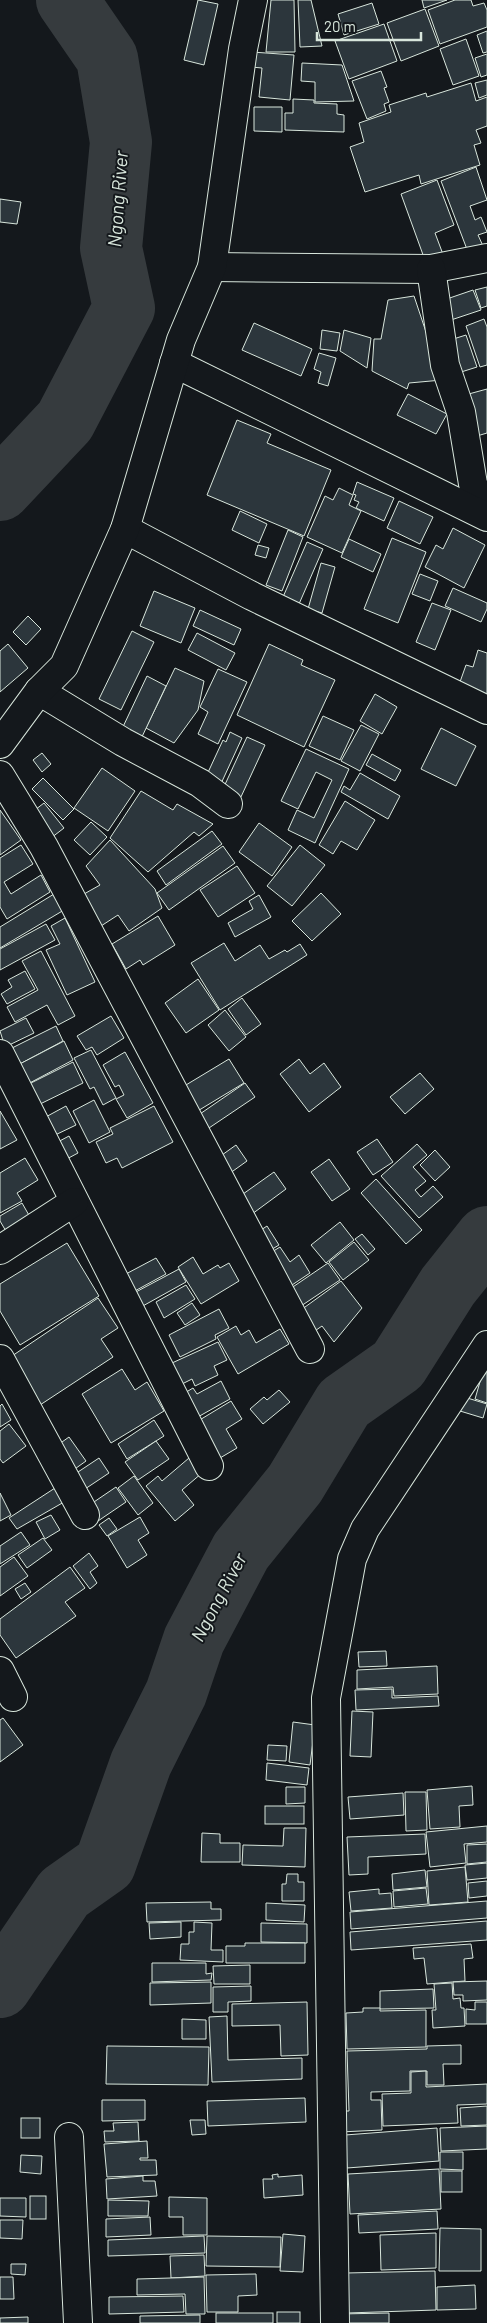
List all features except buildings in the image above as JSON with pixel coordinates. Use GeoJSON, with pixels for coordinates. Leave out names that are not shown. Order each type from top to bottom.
{"type":"FeatureCollection","features":[{"type":"Feature","properties":{"kind":"street"},"geometry":{"type":"LineString","coordinates":[[0,744],[39,691],[64,666],[125,529],[181,340],[212,267],[240,68],[253,0]]}},
{"type":"Feature","properties":{"kind":"street"},"geometry":{"type":"LineString","coordinates":[[212,267],[431,269],[487,258]]}},
{"type":"Feature","properties":{"kind":"street"},"geometry":{"type":"LineString","coordinates":[[431,269],[446,366],[461,412],[473,484],[487,515]]}},
{"type":"Feature","properties":{"kind":"street"},"geometry":{"type":"LineString","coordinates":[[174,363],[487,515]]}},
{"type":"Feature","properties":{"kind":"street"},"geometry":{"type":"LineString","coordinates":[[125,529],[252,596],[487,710]]}},
{"type":"Feature","properties":{"kind":"street"},"geometry":{"type":"LineString","coordinates":[[39,691],[123,742],[200,783],[228,804]]}},
{"type":"Feature","properties":{"kind":"street"},"geometry":{"type":"LineString","coordinates":[[0,775],[44,848],[310,1349]]}},
{"type":"Feature","properties":{"kind":"street"},"geometry":{"type":"LineString","coordinates":[[0,1054],[209,1466]]}},
{"type":"Feature","properties":{"kind":"street"},"geometry":{"type":"LineString","coordinates":[[0,1250],[74,1202]]}},
{"type":"Feature","properties":{"kind":"street"},"geometry":{"type":"LineString","coordinates":[[335,2323],[326,1698],[352,1559],[365,1529],[487,1344]]}},
{"type":"Feature","properties":{"kind":"street"},"geometry":{"type":"LineString","coordinates":[[0,1358],[85,1515]]}},
{"type":"Feature","properties":{"kind":"street"},"geometry":{"type":"LineString","coordinates":[[0,1671],[13,1696]]}},
{"type":"Feature","properties":{"kind":"street"},"geometry":{"type":"LineString","coordinates":[[69,2137],[78,2323]]}},
{"type":"Feature","properties":{"kind":"waterway","name":"Ngong River"},"geometry":{"type":"LineString","coordinates":[[0,490],[65,421],[124,308],[111,248],[121,142],[107,58],[67,0]]}},
{"type":"Feature","properties":{"kind":"waterway","name":"Ngong River"},"geometry":{"type":"LineString","coordinates":[[0,1987],[64,1893],[105,1864],[141,1763],[176,1693],[194,1640],[241,1551],[295,1484],[344,1403],[398,1365],[448,1286],[487,1237]]}}]}
